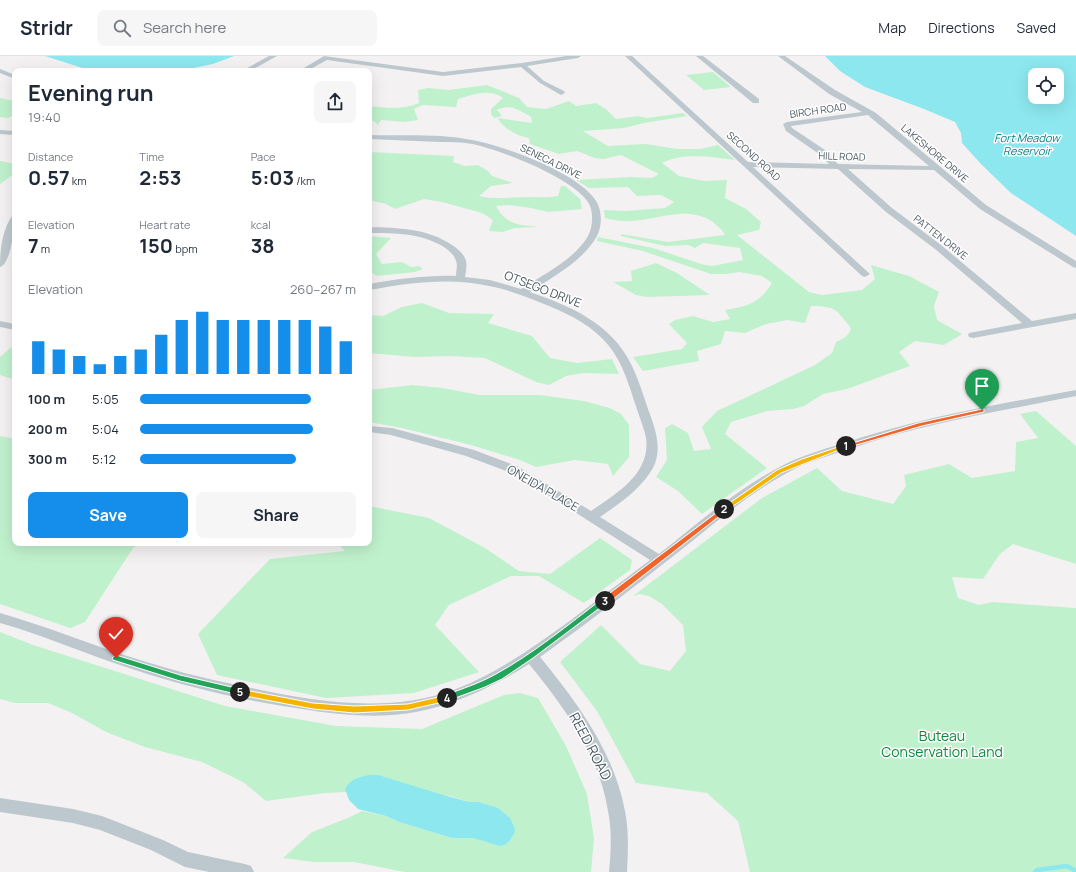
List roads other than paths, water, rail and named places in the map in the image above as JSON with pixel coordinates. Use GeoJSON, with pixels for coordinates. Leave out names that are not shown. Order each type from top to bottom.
{"type":"FeatureCollection","features":[{"type":"Feature","properties":{"kind":"street"},"geometry":{"type":"LineString","coordinates":[[251,68],[274,56]]}},
{"type":"Feature","properties":{"kind":"street"},"geometry":{"type":"LineString","coordinates":[[308,68],[328,57],[443,74],[522,65],[578,56]]}},
{"type":"Feature","properties":{"kind":"street","name":"SECOND ROAD"},"geometry":{"type":"LineString","coordinates":[[628,56],[865,274]]}},
{"type":"Feature","properties":{"kind":"street"},"geometry":{"type":"LineString","coordinates":[[699,56],[756,101]]}},
{"type":"Feature","properties":{"kind":"street","name":"LAKESHORE DRIVE"},"geometry":{"type":"LineString","coordinates":[[781,56],[832,92],[870,113],[983,207],[1076,265]]}},
{"type":"Feature","properties":{"kind":"street"},"geometry":{"type":"LineString","coordinates":[[522,65],[542,82],[561,93]]}},
{"type":"Feature","properties":{"kind":"street"},"geometry":{"type":"LineString","coordinates":[[0,71],[12,76]]}},
{"type":"Feature","properties":{"kind":"street","name":"BIRCH ROAD"},"geometry":{"type":"LineString","coordinates":[[838,166],[822,152],[789,129],[787,124],[870,113]]}},
{"type":"Feature","properties":{"kind":"street"},"geometry":{"type":"LineString","coordinates":[[0,132],[12,133]]}},
{"type":"Feature","properties":{"kind":"street","name":"SENECA DRIVE"},"geometry":{"type":"LineString","coordinates":[[372,137],[472,142],[510,154],[562,177],[577,185],[585,192],[592,200],[597,217],[592,235],[577,254],[523,292]]}},
{"type":"Feature","properties":{"kind":"street","name":"HILL ROAD"},"geometry":{"type":"LineString","coordinates":[[747,164],[935,168]]}},
{"type":"Feature","properties":{"kind":"street","name":"PATTEN DRIVE"},"geometry":{"type":"LineString","coordinates":[[838,166],[889,210],[938,247],[1031,325]]}},
{"type":"Feature","properties":{"kind":"street"},"geometry":{"type":"LineString","coordinates":[[0,263],[8,238],[8,230],[12,223]]}},
{"type":"Feature","properties":{"kind":"street"},"geometry":{"type":"LineString","coordinates":[[372,230],[404,231],[436,238],[454,251],[460,259],[462,267],[460,279]]}},
{"type":"Feature","properties":{"kind":"street","name":"OTSEGO DRIVE"},"geometry":{"type":"LineString","coordinates":[[372,286],[417,279],[460,279],[489,283],[523,292],[575,314],[605,335],[624,360],[648,427],[652,443],[652,453],[644,471],[626,491],[592,516]]}},
{"type":"Feature","properties":{"kind":"street"},"geometry":{"type":"LineString","coordinates":[[973,335],[1076,316]]}},
{"type":"Feature","properties":{"kind":"street"},"geometry":{"type":"LineString","coordinates":[[0,324],[12,326]]}},
{"type":"Feature","properties":{"kind":"street"},"geometry":{"type":"LineString","coordinates":[[0,618],[36,628],[127,662],[180,678],[256,696],[334,709],[390,709],[408,707],[445,698],[488,682],[531,656],[730,505],[767,479],[791,466],[835,450],[920,424],[961,414],[1076,393]]}},
{"type":"Feature","properties":{"kind":"street","name":"ONEIDA PLACE"},"geometry":{"type":"LineString","coordinates":[[372,429],[392,432],[470,453],[499,463],[527,476],[659,560]]}},
{"type":"Feature","properties":{"kind":"street","name":"REED ROAD"},"geometry":{"type":"LineString","coordinates":[[531,656],[560,692],[575,714],[605,768],[612,786],[620,822],[618,872]]}},
{"type":"Feature","properties":{"kind":"street"},"geometry":{"type":"LineString","coordinates":[[0,805],[73,816],[102,823],[157,845],[185,859],[246,872]]}},
{"type":"Feature","properties":{"kind":"water"},"geometry":{"type":"Polygon","coordinates":[[[45,56],[234,56],[213,64],[193,68],[83,68],[45,56]]]}},
{"type":"Feature","properties":{"kind":"water","name":"Fort Meadow Reservoir"},"geometry":{"type":"Polygon","coordinates":[[[825,56],[1076,56],[1076,236],[1011,193],[962,143],[961,133],[955,122],[865,87],[840,71],[825,56]]]}},
{"type":"Feature","properties":{"kind":"water"},"geometry":{"type":"Polygon","coordinates":[[[369,775],[378,775],[469,802],[479,802],[498,808],[510,818],[515,829],[514,834],[509,842],[499,846],[473,838],[452,838],[399,822],[386,816],[358,809],[349,800],[345,789],[352,781],[369,775]]]}},
{"type":"Feature","properties":{"kind":"waterway"},"geometry":{"type":"LineString","coordinates":[[1035,872],[1037,870],[1067,866],[1076,871]]}},
{"type":"Feature","properties":{"kind":"park label","name":"Buteau Conservation Land"},"geometry":{"type":"Point","coordinates":[942,744]}}]}
